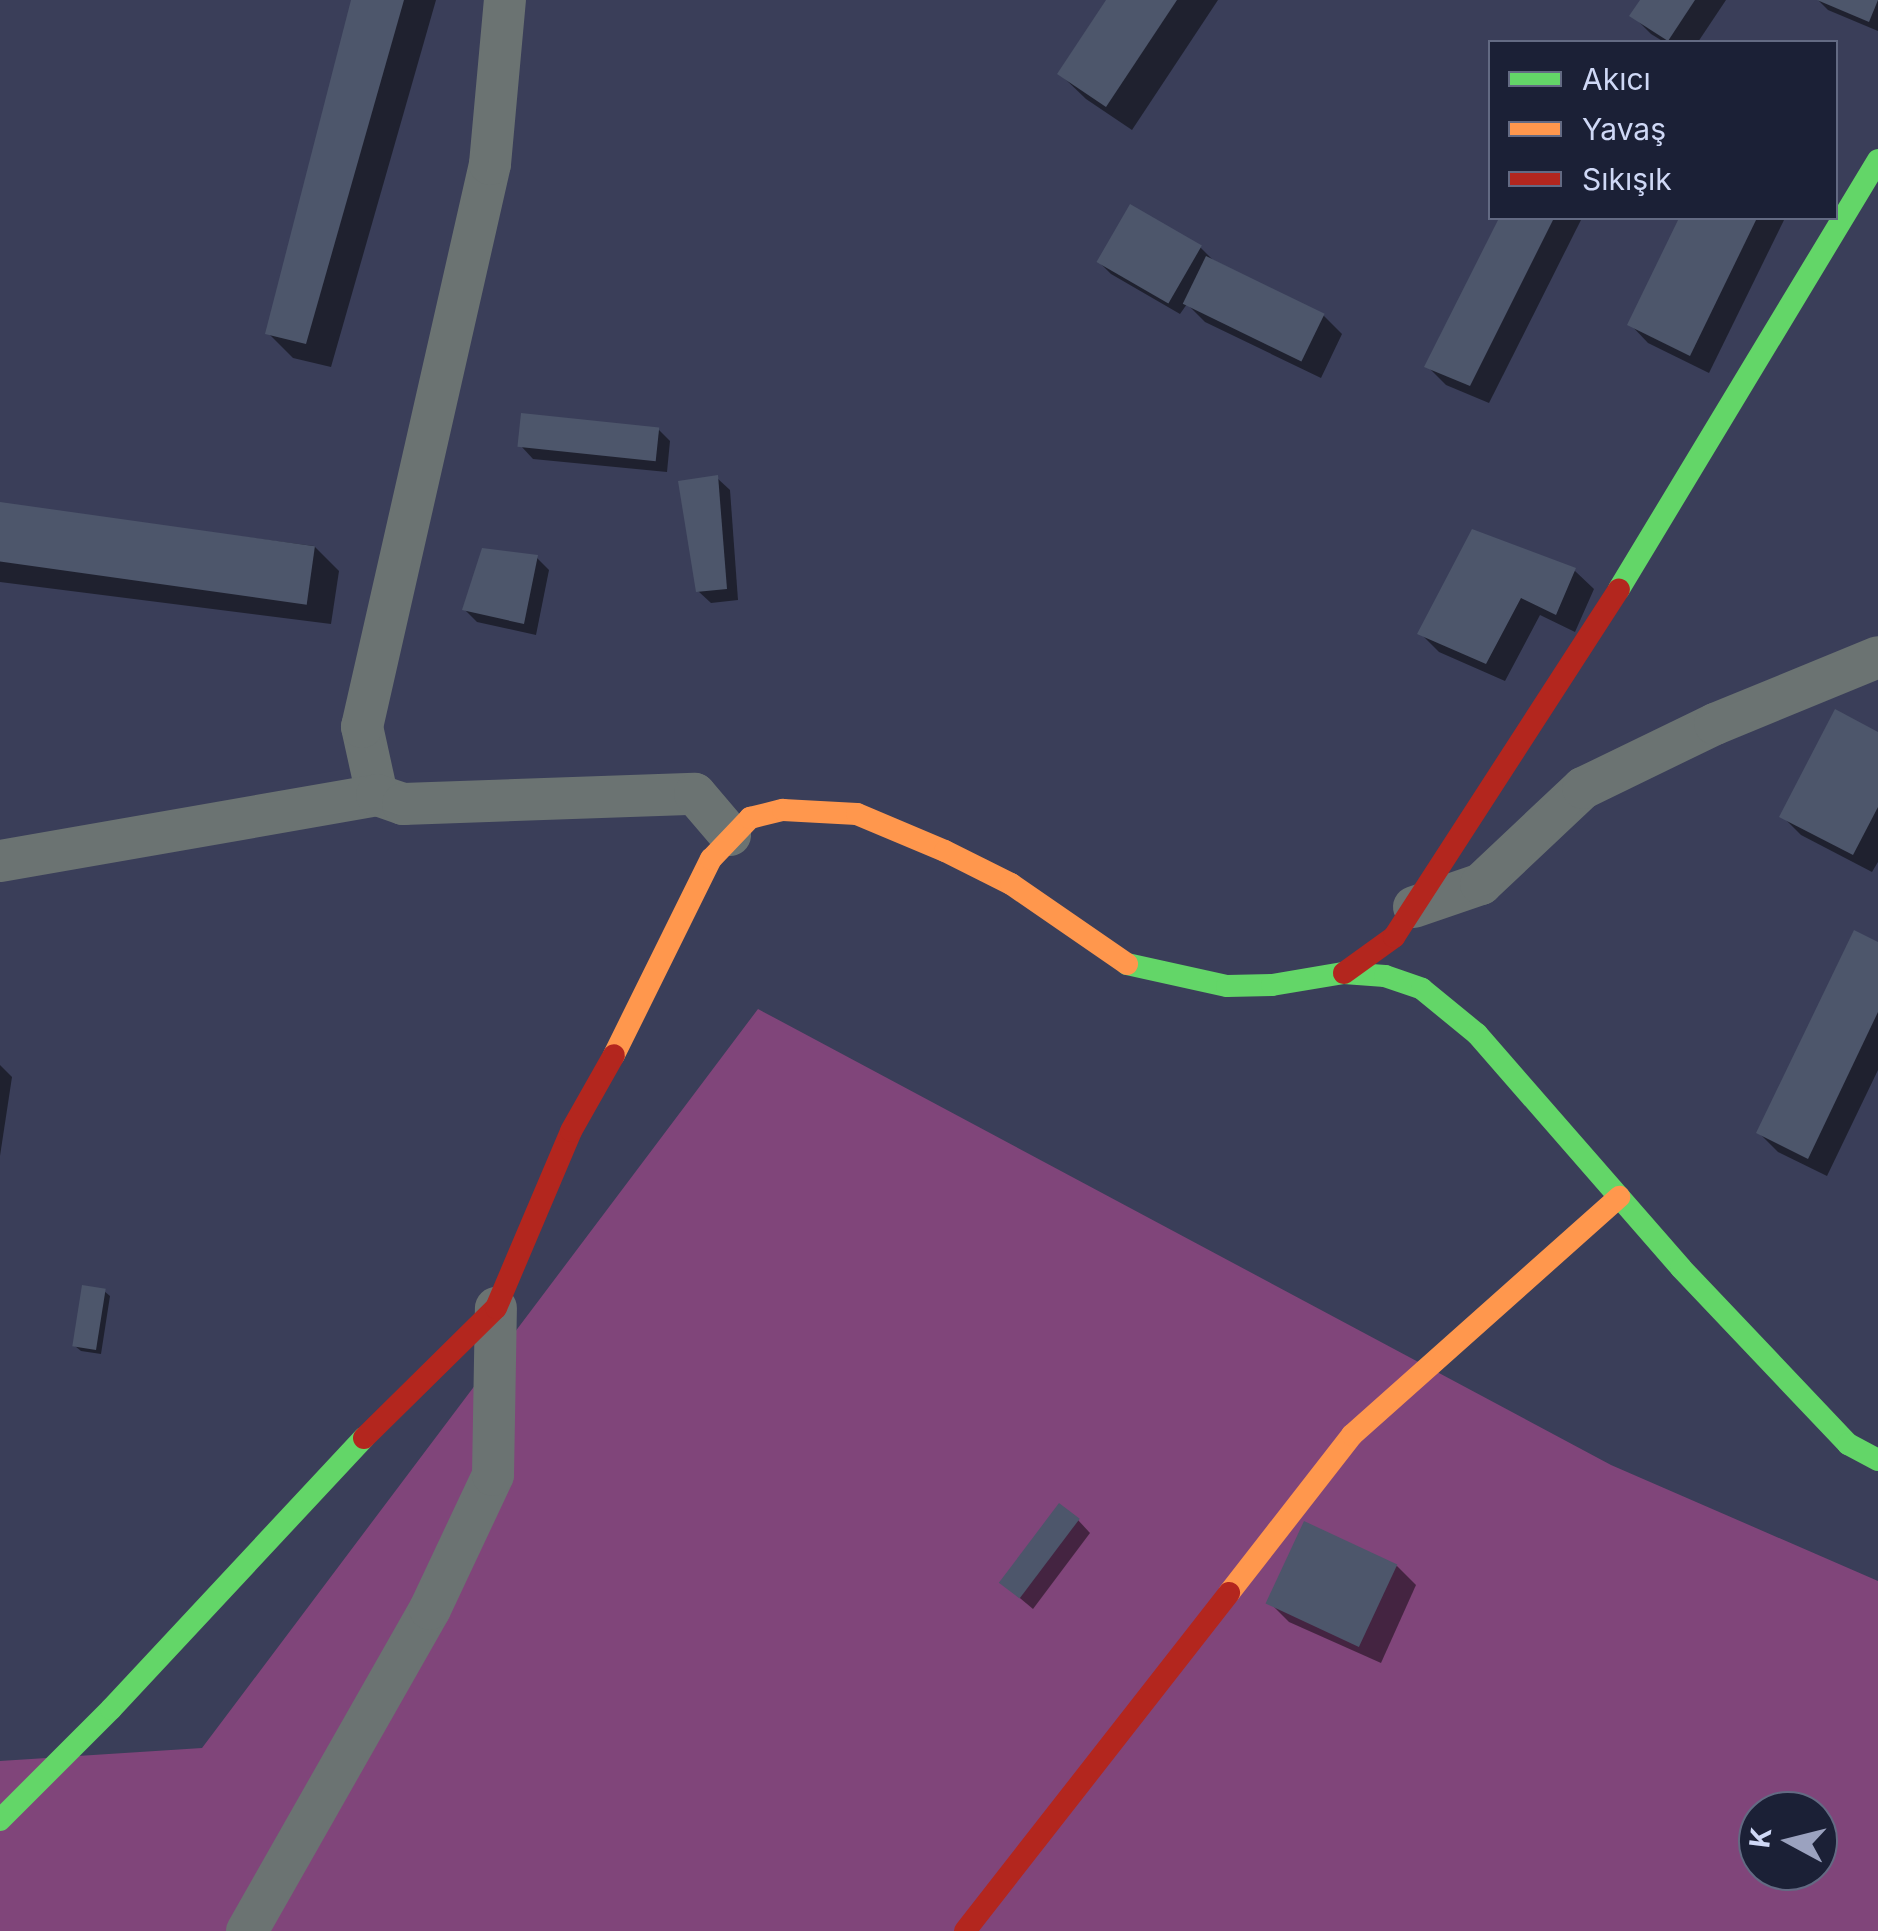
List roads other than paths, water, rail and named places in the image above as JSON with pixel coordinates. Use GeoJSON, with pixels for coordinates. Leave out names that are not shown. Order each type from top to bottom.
{"type":"FeatureCollection","features":[{"type":"Feature","properties":{"kind":"street"},"geometry":{"type":"LineString","coordinates":[[378,795],[362,727],[490,164],[505,0]]}},
{"type":"Feature","properties":{"kind":"street"},"geometry":{"type":"LineString","coordinates":[[1344,973],[1394,937],[1414,907],[1685,485],[1878,160]]}},
{"type":"Feature","properties":{"kind":"street"},"geometry":{"type":"LineString","coordinates":[[1414,907],[1480,884],[1582,788],[1715,724],[1878,658]]}},
{"type":"Feature","properties":{"kind":"street"},"geometry":{"type":"LineString","coordinates":[[0,861],[378,795],[403,804],[695,794],[730,835]]}},
{"type":"Feature","properties":{"kind":"street"},"geometry":{"type":"LineString","coordinates":[[248,1931],[430,1609],[493,1475],[496,1308],[571,1131],[644,1000],[711,859],[750,818],[783,810],[856,814],[1011,884],[1074,931],[1136,969],[1226,986],[1272,985],[1344,973],[1385,976],[1422,989],[1477,1034],[1620,1197],[1848,1444],[1878,1460]]}},
{"type":"Feature","properties":{"kind":"street"},"geometry":{"type":"LineString","coordinates":[[965,1931],[1352,1435],[1620,1197]]}},
{"type":"Feature","properties":{"kind":"street"},"geometry":{"type":"LineString","coordinates":[[0,1820],[111,1710],[307,1494],[496,1308]]}}]}
